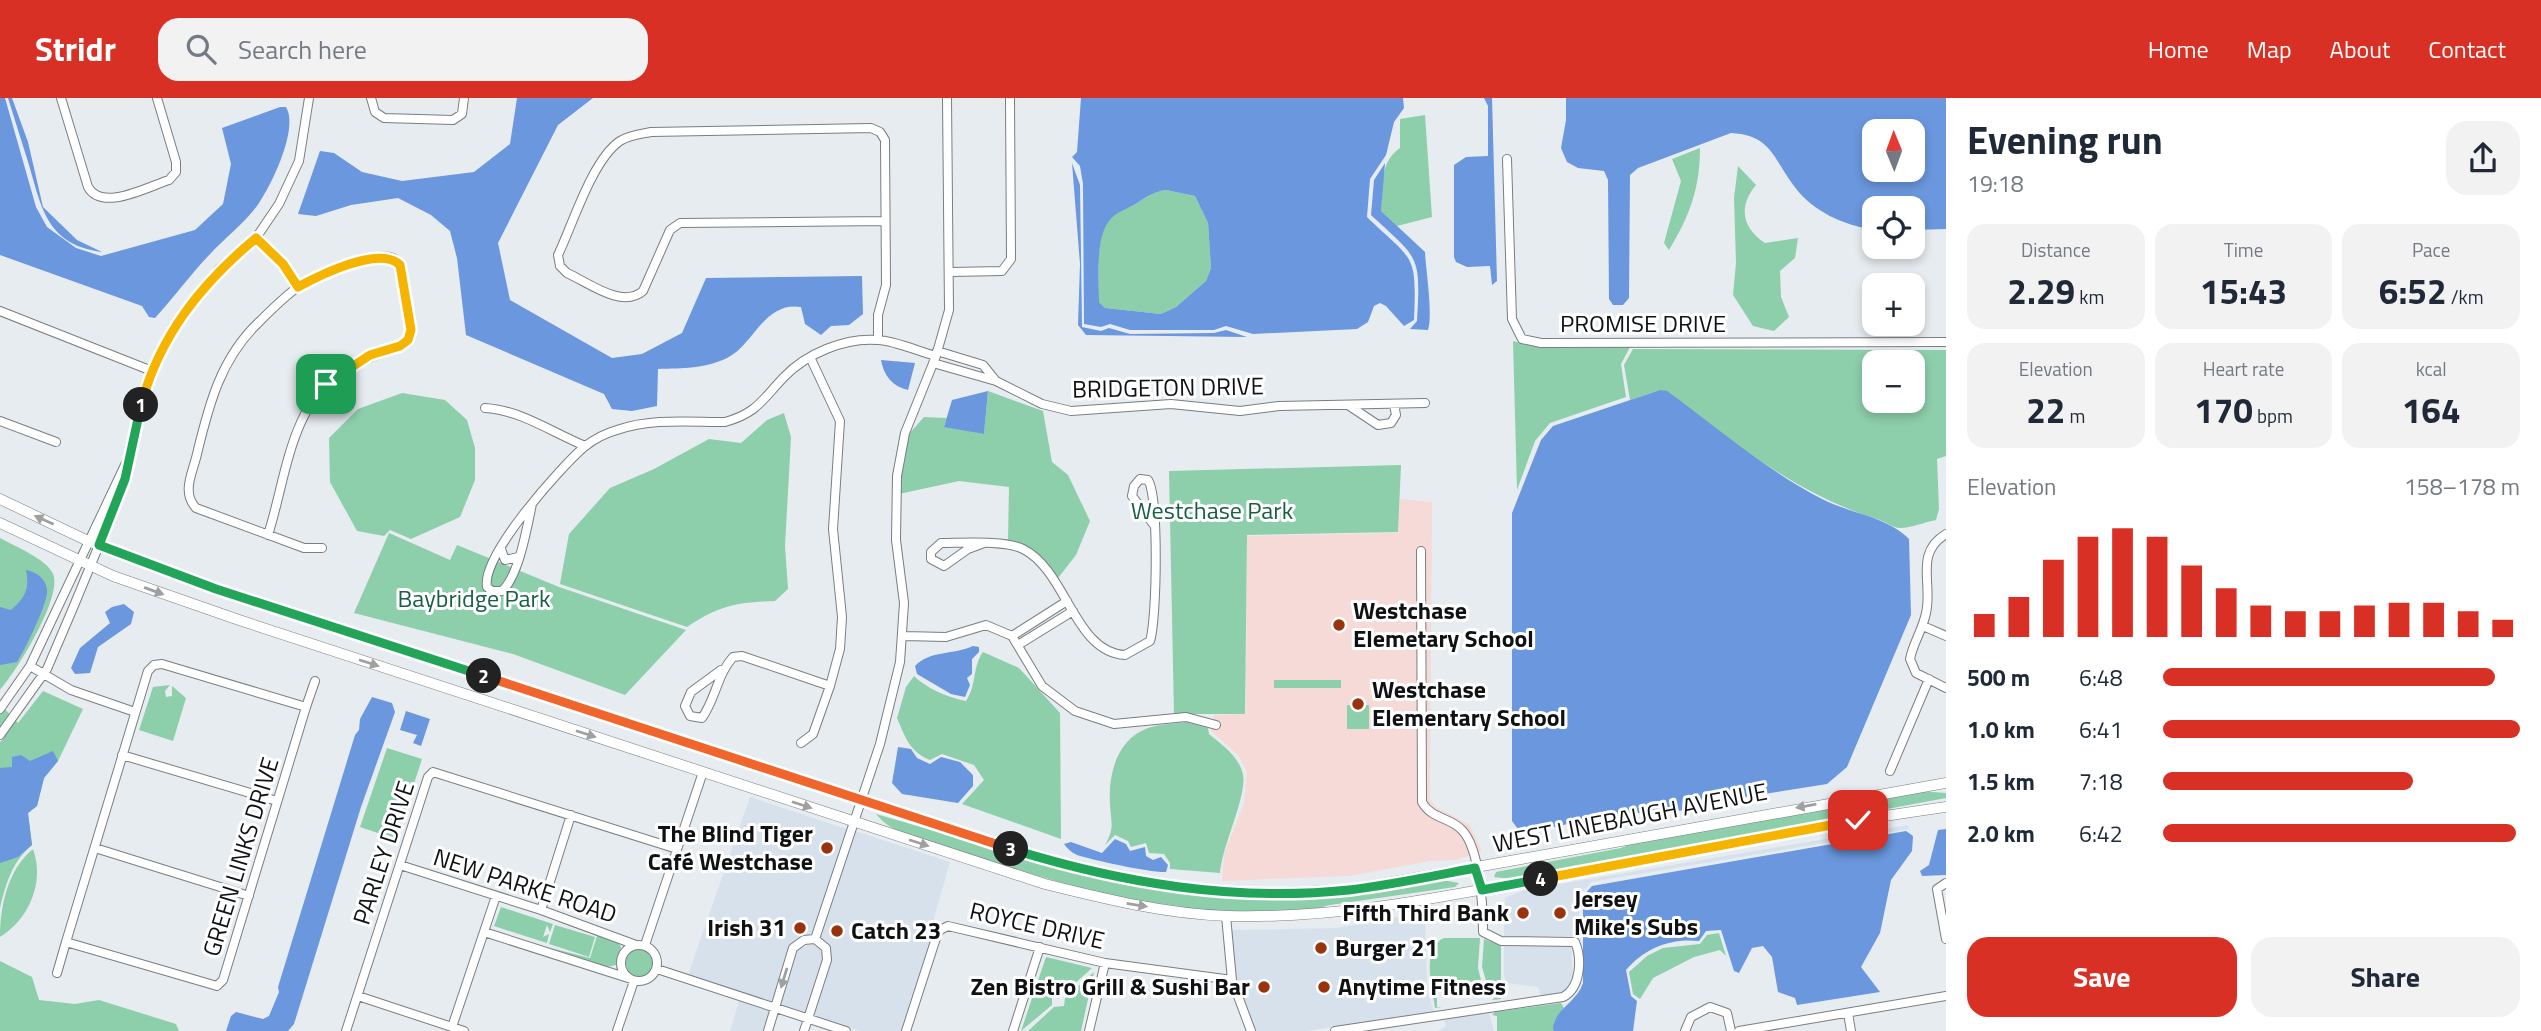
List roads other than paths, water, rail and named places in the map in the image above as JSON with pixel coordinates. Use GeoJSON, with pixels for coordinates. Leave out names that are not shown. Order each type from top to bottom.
{"type":"FeatureCollection","features":[{"type":"Feature","properties":{"kind":"main road","name":"WEST LINEBAUGH AVENUE"},"geometry":{"type":"LineString","coordinates":[[0,499],[93,543],[216,589],[860,801],[1086,871],[1182,888],[1268,893],[1348,890],[1946,783]]}},
{"type":"Feature","properties":{"kind":"main road","name":"WEST LINEBAUGH AVENUE"},"geometry":{"type":"LineString","coordinates":[[0,523],[90,566],[239,620],[854,821],[1090,895],[1135,905],[1226,916],[1345,912],[1482,890],[1858,820],[1946,807]]}},
{"type":"Feature","properties":{"kind":"street"},"geometry":{"type":"LineString","coordinates":[[61,98],[88,187],[94,196],[105,200],[169,180],[176,172],[176,162],[157,98]]}},
{"type":"Feature","properties":{"kind":"street"},"geometry":{"type":"LineString","coordinates":[[0,709],[30,666],[79,561],[93,543],[121,492],[152,371],[173,327],[219,269],[256,238],[288,187],[299,160],[309,98]]}},
{"type":"Feature","properties":{"kind":"street"},"geometry":{"type":"LineString","coordinates":[[371,98],[375,112],[384,118],[453,120],[462,114],[464,98]]}},
{"type":"Feature","properties":{"kind":"street"},"geometry":{"type":"LineString","coordinates":[[815,939],[895,689],[904,636],[902,572],[896,540],[897,476],[905,433],[935,357],[949,310],[947,98]]}},
{"type":"Feature","properties":{"kind":"street"},"geometry":{"type":"LineString","coordinates":[[950,272],[1002,271],[1012,259],[1010,98]]}},
{"type":"Feature","properties":{"kind":"street"},"geometry":{"type":"LineString","coordinates":[[878,340],[878,315],[886,285],[885,140],[880,132],[871,128],[651,132],[620,141],[603,157],[558,255],[560,266],[567,273],[622,299],[635,298],[643,291],[670,230],[680,223],[885,221]]}},
{"type":"Feature","properties":{"kind":"street","name":"PROMISE DRIVE"},"geometry":{"type":"LineString","coordinates":[[1507,159],[1512,320],[1522,339],[1541,343],[1946,342]]}},
{"type":"Feature","properties":{"kind":"street"},"geometry":{"type":"LineString","coordinates":[[256,238],[283,264],[298,287]]}},
{"type":"Feature","properties":{"kind":"street"},"geometry":{"type":"LineString","coordinates":[[268,534],[299,423],[312,400],[346,367],[370,355],[400,346],[408,340],[411,330],[400,265],[394,258],[383,257],[341,267],[298,287],[258,322],[225,366],[205,416],[188,488],[189,501],[196,508],[304,548],[322,548]]}},
{"type":"Feature","properties":{"kind":"street"},"geometry":{"type":"LineString","coordinates":[[0,311],[152,371]]}},
{"type":"Feature","properties":{"kind":"street","name":"BRIDGETON DRIVE"},"geometry":{"type":"LineString","coordinates":[[532,504],[507,587],[502,592],[492,591],[487,587],[486,579],[501,548],[532,504],[586,446],[614,430],[636,424],[725,422],[738,418],[750,413],[785,376],[810,357],[843,344],[878,340],[935,357],[964,372],[996,381],[1042,404],[1071,411],[1171,404],[1240,411],[1279,405],[1425,403]]}},
{"type":"Feature","properties":{"kind":"street"},"geometry":{"type":"LineString","coordinates":[[801,744],[813,734],[830,686],[840,649],[842,617],[833,529],[840,421],[810,357]]}},
{"type":"Feature","properties":{"kind":"street","name":"BRIDGETON DRIVE"},"geometry":{"type":"LineString","coordinates":[[935,357],[967,359],[983,365],[996,381]]}},
{"type":"Feature","properties":{"kind":"street"},"geometry":{"type":"LineString","coordinates":[[964,372],[967,359]]}},
{"type":"Feature","properties":{"kind":"street"},"geometry":{"type":"LineString","coordinates":[[1347,404],[1378,425],[1391,424],[1396,415],[1394,404]]}},
{"type":"Feature","properties":{"kind":"street"},"geometry":{"type":"LineString","coordinates":[[485,408],[500,409],[568,435],[586,446]]}},
{"type":"Feature","properties":{"kind":"street"},"geometry":{"type":"LineString","coordinates":[[0,421],[56,442]]}},
{"type":"Feature","properties":{"kind":"street"},"geometry":{"type":"LineString","coordinates":[[984,543],[968,549],[944,566],[931,559],[931,552],[942,543],[984,543],[1022,548],[1048,570],[1101,649],[1112,654],[1125,655],[1150,640],[1155,611],[1154,525],[1153,488],[1149,480],[1140,479],[1134,486],[1132,496],[1154,525]]}},
{"type":"Feature","properties":{"kind":"street"},"geometry":{"type":"LineString","coordinates":[[1946,534],[1935,542],[1927,554],[1927,610],[1910,659],[1916,673],[1946,688]]}},
{"type":"Feature","properties":{"kind":"street"},"geometry":{"type":"LineString","coordinates":[[0,735],[43,675],[90,566],[93,543]]}},
{"type":"Feature","properties":{"kind":"street"},"geometry":{"type":"LineString","coordinates":[[501,548],[505,559],[518,557]]}},
{"type":"Feature","properties":{"kind":"street"},"geometry":{"type":"LineString","coordinates":[[1335,1031],[1390,1027],[1563,997],[1574,991],[1577,981],[1575,942],[1501,941],[1483,932],[1482,890],[1469,842],[1461,829],[1427,812],[1422,802],[1421,551]]}},
{"type":"Feature","properties":{"kind":"street"},"geometry":{"type":"LineString","coordinates":[[1012,636],[1067,601]]}},
{"type":"Feature","properties":{"kind":"street"},"geometry":{"type":"LineString","coordinates":[[1018,645],[1073,611]]}},
{"type":"Feature","properties":{"kind":"street"},"geometry":{"type":"LineString","coordinates":[[1044,615],[1050,625]]}},
{"type":"Feature","properties":{"kind":"street"},"geometry":{"type":"LineString","coordinates":[[53,618],[66,624]]}},
{"type":"Feature","properties":{"kind":"street"},"geometry":{"type":"LineString","coordinates":[[904,636],[946,637],[986,625],[1012,636],[1042,686],[1075,711],[1114,724],[1186,718],[1216,725]]}},
{"type":"Feature","properties":{"kind":"street"},"geometry":{"type":"LineString","coordinates":[[1923,626],[1946,636]]}},
{"type":"Feature","properties":{"kind":"street"},"geometry":{"type":"LineString","coordinates":[[721,670],[719,687],[702,718],[690,716],[685,706],[691,692],[721,670],[733,657],[742,656],[830,686]]}},
{"type":"Feature","properties":{"kind":"street"},"geometry":{"type":"LineString","coordinates":[[57,973],[148,671],[158,664],[306,707]]}},
{"type":"Feature","properties":{"kind":"street"},"geometry":{"type":"LineString","coordinates":[[30,666],[71,691],[135,712]]}},
{"type":"Feature","properties":{"kind":"street"},"geometry":{"type":"LineString","coordinates":[[1890,771],[1929,679]]}},
{"type":"Feature","properties":{"kind":"street","name":"GREEN LINKS DRIVE"},"geometry":{"type":"LineString","coordinates":[[66,942],[217,986],[223,980],[315,681]]}},
{"type":"Feature","properties":{"kind":"street"},"geometry":{"type":"LineString","coordinates":[[122,755],[277,801]]}},
{"type":"Feature","properties":{"kind":"street","name":"PARLEY DRIVE"},"geometry":{"type":"LineString","coordinates":[[346,1031],[428,777],[433,772],[677,849]]}},
{"type":"Feature","properties":{"kind":"street"},"geometry":{"type":"LineString","coordinates":[[631,979],[621,968],[622,957],[626,951],[640,945],[704,772]]}},
{"type":"Feature","properties":{"kind":"street"},"geometry":{"type":"LineString","coordinates":[[541,910],[571,815]]}},
{"type":"Feature","properties":{"kind":"street"},"geometry":{"type":"LineString","coordinates":[[95,848],[249,896]]}},
{"type":"Feature","properties":{"kind":"street","name":"NEW PARKE ROAD"},"geometry":{"type":"LineString","coordinates":[[400,865],[640,945]]}},
{"type":"Feature","properties":{"kind":"street"},"geometry":{"type":"LineString","coordinates":[[1946,883],[1937,889],[1946,939]]}},
{"type":"Feature","properties":{"kind":"street"},"geometry":{"type":"LineString","coordinates":[[452,1027],[496,896]]}},
{"type":"Feature","properties":{"kind":"street"},"geometry":{"type":"LineString","coordinates":[[1226,916],[1232,980],[1251,1031]]}},
{"type":"Feature","properties":{"kind":"street","name":"ROYCE DRIVE"},"geometry":{"type":"LineString","coordinates":[[906,1031],[940,930],[953,926],[1105,963],[1232,980]]}},
{"type":"Feature","properties":{"kind":"street"},"geometry":{"type":"LineString","coordinates":[[484,932],[631,979],[645,981],[657,969],[657,957],[640,945]]}},
{"type":"Feature","properties":{"kind":"street"},"geometry":{"type":"LineString","coordinates":[[768,1031],[793,948],[804,940],[815,939],[826,948],[827,960],[804,1031]]}},
{"type":"Feature","properties":{"kind":"street"},"geometry":{"type":"LineString","coordinates":[[1013,1031],[1040,947]]}},
{"type":"Feature","properties":{"kind":"street"},"geometry":{"type":"LineString","coordinates":[[1088,1031],[1105,963]]}},
{"type":"Feature","properties":{"kind":"street"},"geometry":{"type":"LineString","coordinates":[[657,969],[846,1031]]}},
{"type":"Feature","properties":{"kind":"street"},"geometry":{"type":"LineString","coordinates":[[617,1031],[631,979]]}},
{"type":"Feature","properties":{"kind":"street"},"geometry":{"type":"LineString","coordinates":[[358,996],[464,1031]]}},
{"type":"Feature","properties":{"kind":"street"},"geometry":{"type":"LineString","coordinates":[[1739,1031],[1946,996]]}},
{"type":"Feature","properties":{"kind":"street"},"geometry":{"type":"LineString","coordinates":[[1685,1031],[1691,1017],[1699,1010],[1710,1007],[1727,1013],[1731,1031]]}},
{"type":"Feature","properties":{"kind":"street"},"geometry":{"type":"LineString","coordinates":[[1849,1013],[1852,1031]]}},
{"type":"Feature","properties":{"kind":"water"},"geometry":{"type":"Polygon","coordinates":[[[0,98],[5,98],[36,207],[47,227],[76,248],[101,256],[195,230],[223,204],[231,164],[222,128],[286,107],[289,128],[277,170],[259,203],[155,318],[149,317],[142,306],[0,255],[0,98]]]}},
{"type":"Feature","properties":{"kind":"water"},"geometry":{"type":"Polygon","coordinates":[[[8,98],[12,98],[28,142],[43,207],[77,240],[102,252],[70,242],[50,223],[38,197],[8,98]]]}},
{"type":"Feature","properties":{"kind":"water"},"geometry":{"type":"Polygon","coordinates":[[[517,98],[593,98],[558,125],[498,243],[510,300],[612,358],[642,354],[682,333],[706,278],[862,276],[863,314],[849,325],[831,326],[821,335],[805,324],[801,307],[788,307],[768,317],[745,344],[727,358],[702,366],[658,369],[657,406],[632,411],[612,409],[604,394],[466,335],[457,258],[450,231],[431,215],[398,198],[351,205],[316,216],[298,214],[320,151],[334,153],[362,172],[402,181],[474,172],[510,144],[517,98]]]}},
{"type":"Feature","properties":{"kind":"water"},"geometry":{"type":"Polygon","coordinates":[[[1081,98],[1403,98],[1404,108],[1394,122],[1386,155],[1370,179],[1367,217],[1409,260],[1414,281],[1414,320],[1404,326],[1380,303],[1374,306],[1368,322],[1357,329],[1253,334],[1226,326],[1214,330],[1130,330],[1110,324],[1101,327],[1084,324],[1083,184],[1080,166],[1072,157],[1077,152],[1081,98]],[[1166,190],[1158,192],[1118,213],[1109,221],[1102,238],[1099,260],[1099,302],[1105,308],[1161,314],[1176,307],[1206,281],[1211,268],[1208,223],[1195,196],[1166,190]]]}},
{"type":"Feature","properties":{"kind":"water"},"geometry":{"type":"Polygon","coordinates":[[[1484,98],[1492,98],[1497,281],[1492,285],[1490,266],[1467,267],[1456,262],[1454,257],[1454,165],[1466,157],[1488,156],[1488,106],[1484,98]]]}},
{"type":"Feature","properties":{"kind":"water"},"geometry":{"type":"Polygon","coordinates":[[[1566,98],[1946,98],[1946,229],[1925,230],[1925,196],[1862,196],[1862,227],[1841,221],[1820,210],[1802,195],[1763,143],[1755,138],[1731,133],[1638,168],[1630,175],[1629,298],[1623,305],[1613,305],[1609,299],[1608,180],[1604,171],[1578,168],[1567,162],[1561,148],[1566,120],[1566,98]]]}},
{"type":"Feature","properties":{"kind":"water"},"geometry":{"type":"Polygon","coordinates":[[[1072,163],[1080,185],[1082,327],[1101,331],[1109,328],[1130,334],[1214,333],[1226,330],[1247,337],[1086,335],[1078,325],[1080,264],[1072,163]]]}},
{"type":"Feature","properties":{"kind":"water"},"geometry":{"type":"Polygon","coordinates":[[[1385,163],[1381,211],[1425,252],[1430,304],[1428,330],[1410,329],[1417,321],[1418,299],[1417,269],[1413,259],[1399,241],[1371,215],[1374,180],[1385,163]]]}},
{"type":"Feature","properties":{"kind":"water"},"geometry":{"type":"Polygon","coordinates":[[[881,360],[915,363],[908,390],[890,380],[881,360]]]}},
{"type":"Feature","properties":{"kind":"water"},"geometry":{"type":"Polygon","coordinates":[[[1660,390],[1667,391],[1801,488],[1833,504],[1890,525],[1909,539],[1911,615],[1847,767],[1827,784],[1745,797],[1690,810],[1606,815],[1529,833],[1518,829],[1512,821],[1512,513],[1541,440],[1553,426],[1660,390]]]}},
{"type":"Feature","properties":{"kind":"water"},"geometry":{"type":"Polygon","coordinates":[[[988,391],[984,434],[944,427],[952,400],[988,391]]]}},
{"type":"Feature","properties":{"kind":"water"},"geometry":{"type":"Polygon","coordinates":[[[26,570],[44,581],[47,588],[46,599],[35,628],[17,662],[0,665],[0,607],[11,610],[23,597],[27,588],[26,570]]]}},
{"type":"Feature","properties":{"kind":"water"},"geometry":{"type":"Polygon","coordinates":[[[124,604],[134,612],[131,624],[98,647],[90,673],[75,674],[71,668],[80,648],[110,623],[105,612],[124,604]]]}},
{"type":"Feature","properties":{"kind":"water"},"geometry":{"type":"Polygon","coordinates":[[[973,646],[979,647],[979,652],[972,659],[972,674],[967,678],[970,685],[965,697],[951,694],[917,674],[915,666],[928,657],[973,646]]]}},
{"type":"Feature","properties":{"kind":"water"},"geometry":{"type":"Polygon","coordinates":[[[372,697],[392,703],[395,712],[361,807],[294,1024],[288,1031],[226,1031],[231,1016],[236,1012],[263,1019],[269,1016],[279,992],[278,987],[355,735],[359,730],[360,719],[372,697]]]}},
{"type":"Feature","properties":{"kind":"water"},"geometry":{"type":"Polygon","coordinates":[[[406,711],[430,719],[421,746],[413,743],[417,735],[400,730],[406,711]]]}},
{"type":"Feature","properties":{"kind":"water"},"geometry":{"type":"Polygon","coordinates":[[[898,747],[911,749],[917,758],[930,764],[941,757],[960,762],[973,775],[973,786],[958,803],[902,794],[892,783],[898,747]]]}},
{"type":"Feature","properties":{"kind":"water"},"geometry":{"type":"Polygon","coordinates":[[[53,751],[58,761],[44,778],[37,806],[28,813],[32,845],[18,857],[0,863],[0,768],[12,767],[12,757],[21,755],[30,761],[53,751]]]}},
{"type":"Feature","properties":{"kind":"water"},"geometry":{"type":"Polygon","coordinates":[[[1946,829],[1946,875],[1922,876],[1920,871],[1929,865],[1938,830],[1946,829]]]}},
{"type":"Feature","properties":{"kind":"water"},"geometry":{"type":"Polygon","coordinates":[[[1906,831],[1913,836],[1912,851],[1891,880],[1880,933],[1861,967],[1880,992],[1797,1005],[1795,998],[1778,992],[1772,957],[1763,946],[1752,948],[1739,973],[1734,971],[1721,930],[1706,931],[1699,941],[1678,941],[1650,950],[1626,970],[1631,996],[1637,1001],[1633,1031],[1554,1031],[1558,1016],[1583,983],[1583,896],[1592,886],[1906,831]]]}},
{"type":"Feature","properties":{"kind":"water"},"geometry":{"type":"Polygon","coordinates":[[[1115,839],[1126,844],[1130,851],[1145,847],[1146,856],[1153,860],[1161,857],[1168,865],[1166,872],[1077,855],[1064,844],[1071,842],[1102,853],[1115,839]]]}},
{"type":"Feature","properties":{"kind":"place","name":"Westchase Elemetary School"},"geometry":{"type":"Point","coordinates":[1339,625]}},
{"type":"Feature","properties":{"kind":"place","name":"Westchase Elementary School"},"geometry":{"type":"Point","coordinates":[1358,704]}},
{"type":"Feature","properties":{"kind":"place","name":"The Blind Tiger Café Westchase"},"geometry":{"type":"Point","coordinates":[827,848]}},
{"type":"Feature","properties":{"kind":"place","name":"Fifth Third Bank"},"geometry":{"type":"Point","coordinates":[1523,913]}},
{"type":"Feature","properties":{"kind":"place","name":"Jersey Mike's Subs"},"geometry":{"type":"Point","coordinates":[1560,913]}},
{"type":"Feature","properties":{"kind":"place","name":"Irish 31"},"geometry":{"type":"Point","coordinates":[800,928]}},
{"type":"Feature","properties":{"kind":"place","name":"Catch 23"},"geometry":{"type":"Point","coordinates":[837,931]}},
{"type":"Feature","properties":{"kind":"place","name":"Burger 21"},"geometry":{"type":"Point","coordinates":[1321,948]}},
{"type":"Feature","properties":{"kind":"place","name":"Zen Bistro Grill & Sushi Bar"},"geometry":{"type":"Point","coordinates":[1264,987]}},
{"type":"Feature","properties":{"kind":"place","name":"Anytime Fitness"},"geometry":{"type":"Point","coordinates":[1324,987]}},
{"type":"Feature","properties":{"kind":"park label","name":"Westchase Park"},"geometry":{"type":"Point","coordinates":[1212,511]}},
{"type":"Feature","properties":{"kind":"park label","name":"Baybridge Park"},"geometry":{"type":"Point","coordinates":[474,599]}}]}
